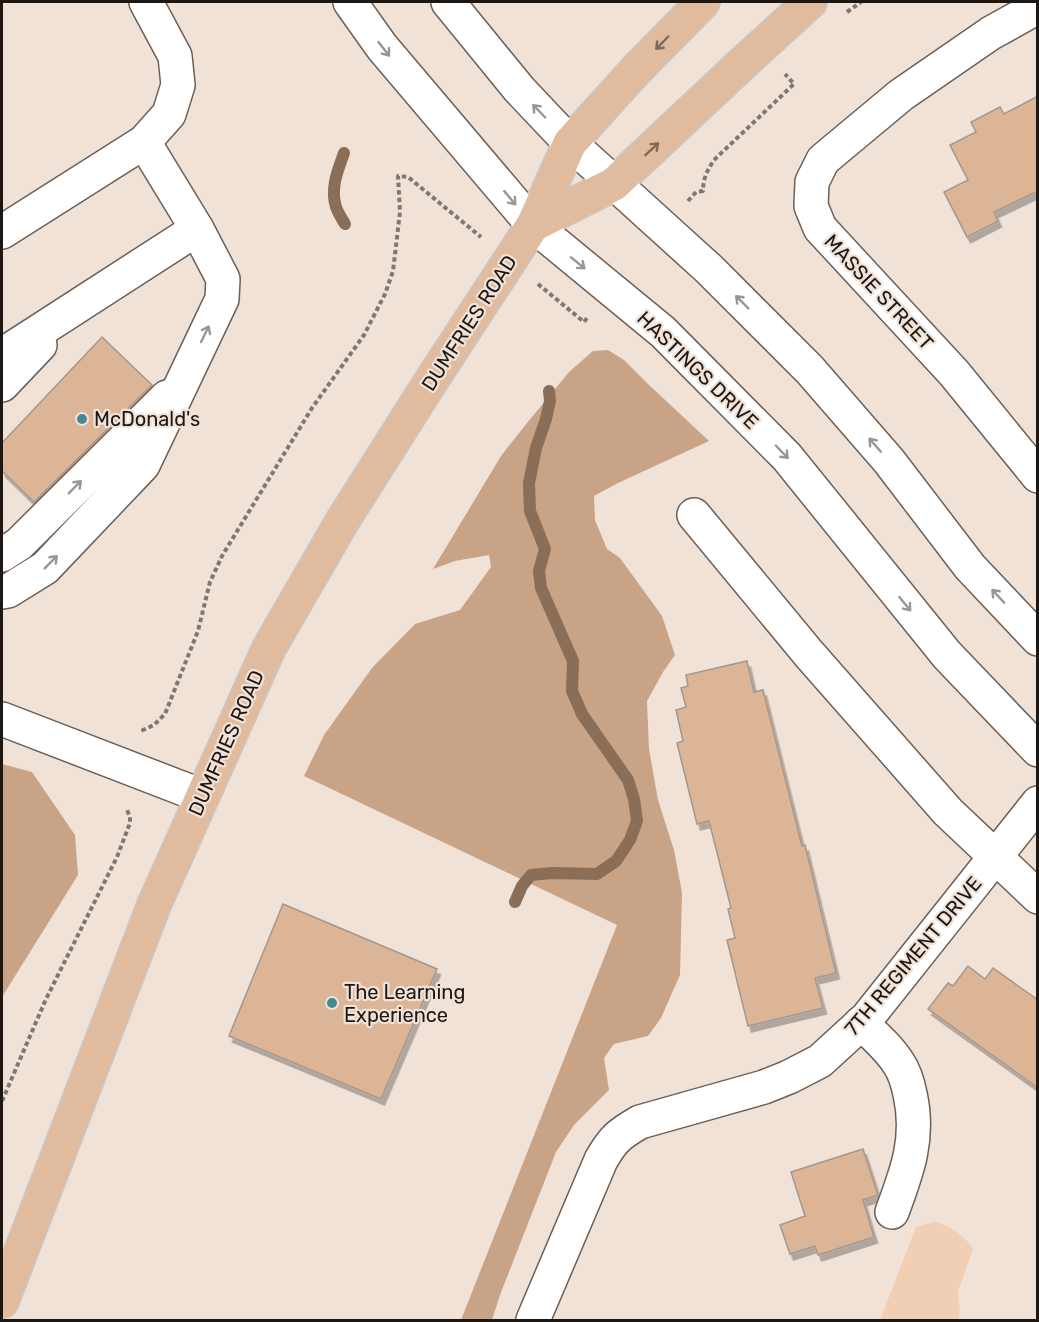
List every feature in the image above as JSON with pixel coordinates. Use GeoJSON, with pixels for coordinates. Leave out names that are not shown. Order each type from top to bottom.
{"type":"FeatureCollection","features":[{"type":"Feature","properties":{"kind":"main road","name":"DUMFRIES ROAD"},"geometry":{"type":"LineString","coordinates":[[2,1301],[150,916],[269,648],[350,510],[533,225],[570,143],[636,70],[703,2]]}},
{"type":"Feature","properties":{"kind":"main road","name":"DUMFRIES ROAD"},"geometry":{"type":"LineString","coordinates":[[533,225],[614,184],[810,2]]}},
{"type":"Feature","properties":{"kind":"street"},"geometry":{"type":"LineString","coordinates":[[2,232],[144,142],[169,114],[178,85],[175,56],[146,2]]}},
{"type":"Feature","properties":{"kind":"street","name":"HASTINGS DRIVE"},"geometry":{"type":"LineString","coordinates":[[350,2],[382,47],[533,225],[663,332],[787,457],[946,655],[1038,750]]}},
{"type":"Feature","properties":{"kind":"street"},"geometry":{"type":"LineString","coordinates":[[448,2],[519,90],[570,143],[709,269],[810,370],[889,461],[970,567],[1038,639]]}},
{"type":"Feature","properties":{"kind":"street","name":"MASSIE STREET"},"geometry":{"type":"LineString","coordinates":[[1038,7],[991,33],[901,95],[823,160],[812,182],[811,206],[820,228],[954,373],[1038,476]]}},
{"type":"Feature","properties":{"kind":"street"},"geometry":{"type":"LineString","coordinates":[[2,592],[8,591],[45,568],[143,465],[222,299],[223,279],[197,229],[144,142]]}},
{"type":"Feature","properties":{"kind":"street"},"geometry":{"type":"LineString","coordinates":[[2,355],[197,229]]}},
{"type":"Feature","properties":{"kind":"street"},"geometry":{"type":"LineString","coordinates":[[2,385],[79,304]]}},
{"type":"Feature","properties":{"kind":"street"},"geometry":{"type":"LineString","coordinates":[[2,555],[19,544],[183,380]]}},
{"type":"Feature","properties":{"kind":"street"},"geometry":{"type":"LineString","coordinates":[[694,515],[809,654],[948,812],[996,856]]}},
{"type":"Feature","properties":{"kind":"street"},"geometry":{"type":"LineString","coordinates":[[2,719],[202,796]]}},
{"type":"Feature","properties":{"kind":"street","name":"7TH REGIMENT DRIVE"},"geometry":{"type":"LineString","coordinates":[[533,1320],[601,1160],[610,1144],[622,1132],[640,1122],[764,1087],[820,1061],[861,1023],[1038,803]]}},
{"type":"Feature","properties":{"kind":"street","name":"7TH REGIMENT DRIVE"},"geometry":{"type":"LineString","coordinates":[[996,856],[1038,897]]}},
{"type":"Feature","properties":{"kind":"street"},"geometry":{"type":"LineString","coordinates":[[861,1023],[887,1047],[901,1065],[909,1085],[914,1109],[911,1154],[892,1212]]}},
{"type":"Feature","properties":{"kind":"path"},"geometry":{"type":"LineString","coordinates":[[696,192],[703,191],[705,176],[716,158],[794,84],[786,75]]}},
{"type":"Feature","properties":{"kind":"path"},"geometry":{"type":"LineString","coordinates":[[143,730],[154,725],[165,714],[198,631],[210,582],[222,556],[312,408],[364,335],[375,315],[393,271],[400,212],[398,176],[408,177]]}},
{"type":"Feature","properties":{"kind":"path"},"geometry":{"type":"LineString","coordinates":[[2,1101],[46,999],[117,857],[130,823],[125,806]]}},
{"type":"Feature","properties":{"kind":"shaded area"},"geometry":{"type":"Polygon","coordinates":[[[608,350],[624,360],[709,441],[594,496],[595,520],[607,549],[620,558],[662,616],[675,655],[647,701],[649,749],[658,800],[674,850],[682,893],[680,975],[661,1018],[648,1036],[614,1044],[604,1058],[609,1090],[574,1125],[556,1152],[492,1320],[461,1320],[617,925],[304,776],[324,735],[372,668],[415,624],[460,610],[491,567],[489,555],[455,561],[433,569],[501,456],[527,423],[569,372],[593,351],[608,350]]]}},
{"type":"Feature","properties":{"kind":"shaded area"},"geometry":{"type":"Polygon","coordinates":[[[2,764],[32,772],[75,835],[78,875],[2,997],[2,764]]]}},
{"type":"Feature","properties":{"kind":"shaded area"},"geometry":{"type":"Polygon","coordinates":[[[936,1222],[957,1232],[973,1249],[958,1292],[960,1313],[958,1320],[880,1320],[916,1227],[936,1222]]]}},
{"type":"Feature","properties":{"kind":"building"},"geometry":{"type":"Polygon","coordinates":[[[1038,96],[1038,191],[994,212],[998,221],[967,237],[944,192],[968,180],[950,145],[976,132],[971,122],[1000,107],[1004,114],[1038,96]]]}},
{"type":"Feature","properties":{"kind":"building","name":"McDonald's"},"geometry":{"type":"Polygon","coordinates":[[[102,337],[152,385],[34,502],[2,471],[2,443],[102,337]]]}},
{"type":"Feature","properties":{"kind":"building"},"geometry":{"type":"Polygon","coordinates":[[[747,661],[754,692],[763,690],[802,846],[805,845],[836,973],[815,978],[823,1008],[748,1026],[727,940],[735,938],[728,909],[731,908],[709,821],[697,824],[677,743],[683,741],[676,710],[686,707],[681,688],[688,686],[686,675],[747,661]]]}},
{"type":"Feature","properties":{"kind":"building","name":"The Learning Experience"},"geometry":{"type":"Polygon","coordinates":[[[283,904],[437,969],[381,1099],[229,1036],[283,904]]]}},
{"type":"Feature","properties":{"kind":"building"},"geometry":{"type":"Polygon","coordinates":[[[968,966],[985,979],[993,968],[1038,1000],[1038,1088],[928,1009],[948,983],[953,986],[968,966]]]}},
{"type":"Feature","properties":{"kind":"building"},"geometry":{"type":"Polygon","coordinates":[[[863,1149],[878,1195],[863,1200],[874,1237],[818,1255],[815,1246],[790,1254],[780,1225],[805,1216],[791,1172],[863,1149]]]}},
{"type":"Feature","properties":{"kind":"waterway"},"geometry":{"type":"LineString","coordinates":[[344,153],[336,179],[334,200],[345,224]]}},
{"type":"Feature","properties":{"kind":"waterway"},"geometry":{"type":"LineString","coordinates":[[515,902],[522,886],[531,875],[597,874],[616,861],[630,840],[637,821],[628,780],[582,714],[572,691],[573,661],[541,588],[539,571],[545,549],[530,511],[529,483],[536,448],[550,401],[549,391]]}},
{"type":"Feature","properties":{"kind":"place","name":"McDonald's"},"geometry":{"type":"Point","coordinates":[82,419]}},
{"type":"Feature","properties":{"kind":"place","name":"The Learning Experience"},"geometry":{"type":"Point","coordinates":[332,1003]}}]}
